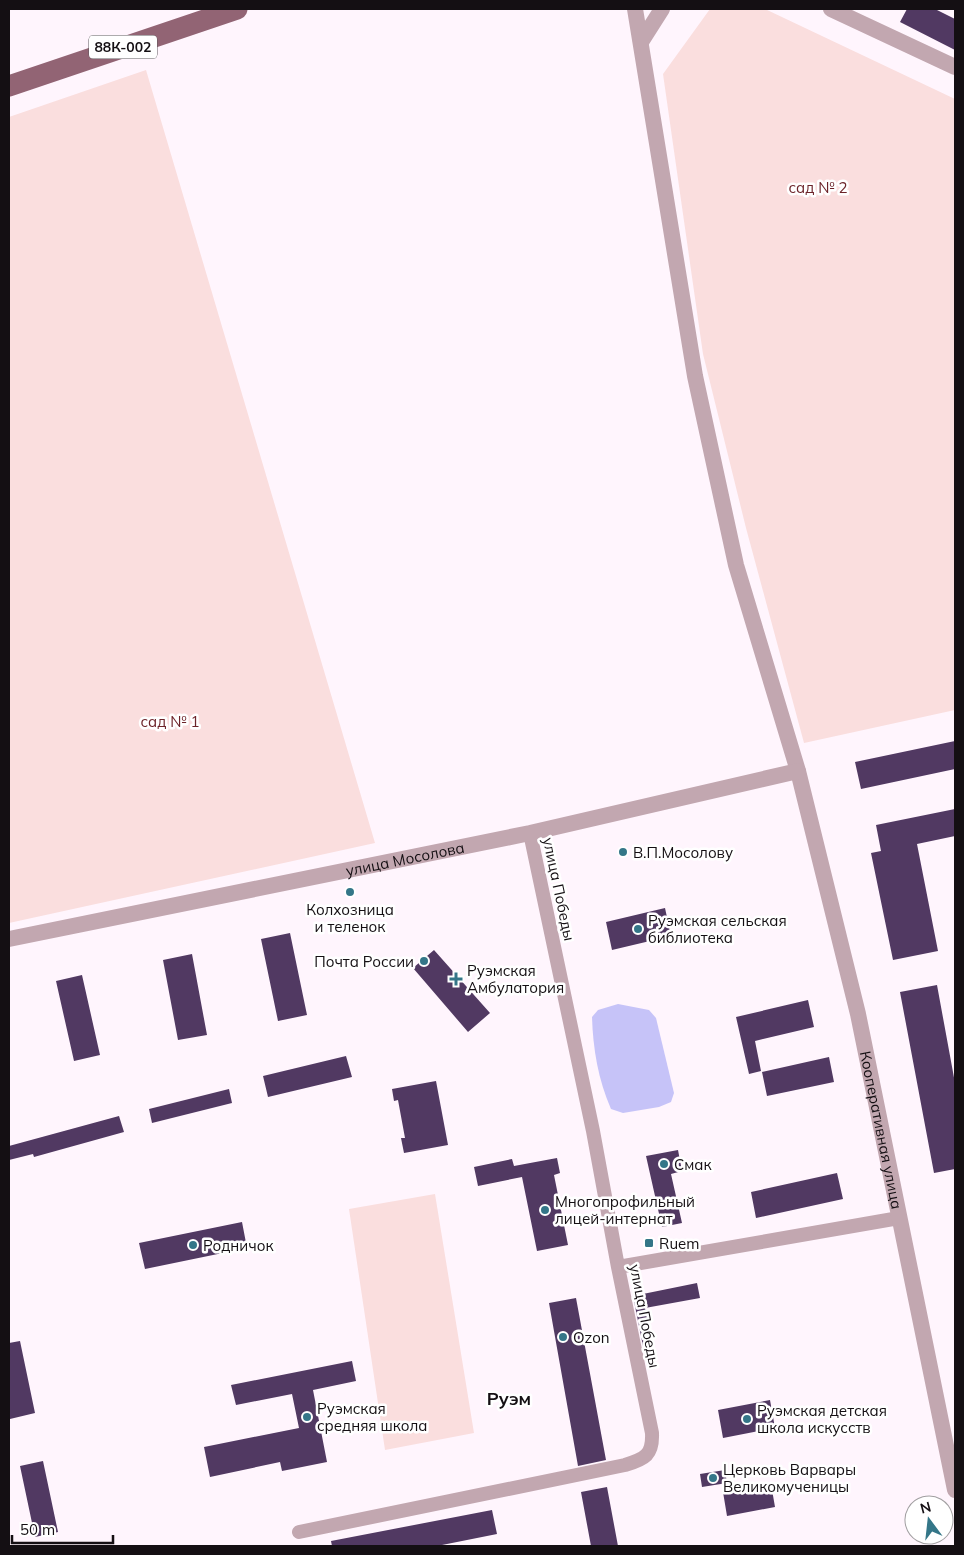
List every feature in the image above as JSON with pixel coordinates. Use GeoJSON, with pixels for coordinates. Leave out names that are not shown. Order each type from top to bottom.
{"type":"FeatureCollection","features":[{"type":"Feature","properties":{"kind":"main road","name":"88К-002"},"geometry":{"type":"LineString","coordinates":[[9,86],[237,9]]}},
{"type":"Feature","properties":{"kind":"street","name":"Кооперативная улица"},"geometry":{"type":"LineString","coordinates":[[635,9],[695,376],[736,565],[798,770],[858,1014],[955,1490]]}},
{"type":"Feature","properties":{"kind":"street"},"geometry":{"type":"LineString","coordinates":[[641,42],[662,9]]}},
{"type":"Feature","properties":{"kind":"street"},"geometry":{"type":"LineString","coordinates":[[831,9],[955,67]]}},
{"type":"Feature","properties":{"kind":"street","name":"улица Мосолова"},"geometry":{"type":"LineString","coordinates":[[9,939],[530,833],[798,770]]}},
{"type":"Feature","properties":{"kind":"street","name":"улица Победы"},"geometry":{"type":"LineString","coordinates":[[299,1532],[625,1465],[638,1461],[648,1453],[653,1445],[593,1131],[530,833]]}},
{"type":"Feature","properties":{"kind":"street"},"geometry":{"type":"LineString","coordinates":[[618,1267],[899,1218]]}},
{"type":"Feature","properties":{"kind":"green space","name":"сад № 2"},"geometry":{"type":"Polygon","coordinates":[[[710,9],[765,9],[955,99],[955,710],[804,743],[746,528],[703,354],[663,74],[710,9]]]}},
{"type":"Feature","properties":{"kind":"green space","name":"сад № 1"},"geometry":{"type":"Polygon","coordinates":[[[146,70],[375,843],[9,923],[9,117],[146,70]]]}},
{"type":"Feature","properties":{"kind":"green space"},"geometry":{"type":"Polygon","coordinates":[[[435,1194],[474,1433],[385,1450],[349,1209],[435,1194]]]}},
{"type":"Feature","properties":{"kind":"water"},"geometry":{"type":"Polygon","coordinates":[[[618,1004],[649,1010],[656,1018],[674,1093],[671,1102],[659,1107],[623,1113],[611,1109],[597,1064],[592,1017],[598,1010],[618,1004]]]}},
{"type":"Feature","properties":{"kind":"building"},"geometry":{"type":"Polygon","coordinates":[[[907,9],[935,9],[955,19],[955,50],[900,22],[907,9]]]}},
{"type":"Feature","properties":{"kind":"building"},"geometry":{"type":"Polygon","coordinates":[[[955,741],[955,769],[861,789],[855,762],[955,741]]]}},
{"type":"Feature","properties":{"kind":"building"},"geometry":{"type":"Polygon","coordinates":[[[955,809],[955,836],[917,844],[938,951],[893,960],[871,853],[881,851],[876,825],[955,809]]]}},
{"type":"Feature","properties":{"kind":"building","name":"Руэмская сельская библиотека"},"geometry":{"type":"Polygon","coordinates":[[[665,908],[671,936],[612,950],[606,922],[665,908]]]}},
{"type":"Feature","properties":{"kind":"building"},"geometry":{"type":"Polygon","coordinates":[[[290,933],[307,1015],[278,1021],[261,939],[290,933]]]}},
{"type":"Feature","properties":{"kind":"building"},"geometry":{"type":"Polygon","coordinates":[[[434,950],[490,1013],[468,1032],[413,968],[434,950]]]}},
{"type":"Feature","properties":{"kind":"building"},"geometry":{"type":"Polygon","coordinates":[[[192,954],[207,1035],[178,1040],[163,960],[192,954]]]}},
{"type":"Feature","properties":{"kind":"building"},"geometry":{"type":"Polygon","coordinates":[[[82,975],[100,1055],[74,1061],[56,981],[82,975]]]}},
{"type":"Feature","properties":{"kind":"building"},"geometry":{"type":"Polygon","coordinates":[[[937,985],[955,1083],[955,1169],[934,1173],[900,992],[937,985]]]}},
{"type":"Feature","properties":{"kind":"building"},"geometry":{"type":"Polygon","coordinates":[[[808,1000],[814,1027],[755,1041],[761,1071],[749,1074],[736,1017],[808,1000]]]}},
{"type":"Feature","properties":{"kind":"building"},"geometry":{"type":"Polygon","coordinates":[[[346,1056],[352,1077],[268,1097],[263,1076],[346,1056]]]}},
{"type":"Feature","properties":{"kind":"building"},"geometry":{"type":"Polygon","coordinates":[[[829,1057],[834,1082],[767,1096],[762,1072],[829,1057]]]}},
{"type":"Feature","properties":{"kind":"building"},"geometry":{"type":"Polygon","coordinates":[[[436,1081],[448,1145],[404,1153],[401,1138],[405,1138],[398,1100],[394,1101],[392,1089],[436,1081]]]}},
{"type":"Feature","properties":{"kind":"building"},"geometry":{"type":"Polygon","coordinates":[[[229,1089],[232,1103],[152,1123],[149,1109],[229,1089]]]}},
{"type":"Feature","properties":{"kind":"building"},"geometry":{"type":"Polygon","coordinates":[[[119,1116],[124,1132],[34,1157],[33,1154],[9,1160],[9,1146],[119,1116]]]}},
{"type":"Feature","properties":{"kind":"building"},"geometry":{"type":"Polygon","coordinates":[[[678,1150],[682,1171],[671,1174],[682,1223],[662,1227],[646,1156],[678,1150]]]}},
{"type":"Feature","properties":{"kind":"building","name":"Многопрофильный лицей-интернат"},"geometry":{"type":"Polygon","coordinates":[[[557,1158],[560,1173],[554,1175],[568,1245],[537,1251],[522,1177],[478,1186],[474,1167],[512,1159],[514,1166],[557,1158]]]}},
{"type":"Feature","properties":{"kind":"building"},"geometry":{"type":"Polygon","coordinates":[[[837,1173],[843,1199],[756,1218],[751,1192],[837,1173]]]}},
{"type":"Feature","properties":{"kind":"building","name":"Родничок"},"geometry":{"type":"Polygon","coordinates":[[[242,1222],[247,1248],[145,1269],[139,1243],[242,1222]]]}},
{"type":"Feature","properties":{"kind":"building"},"geometry":{"type":"Polygon","coordinates":[[[697,1283],[700,1298],[645,1308],[652,1344],[643,1346],[633,1296],[697,1283]]]}},
{"type":"Feature","properties":{"kind":"building"},"geometry":{"type":"Polygon","coordinates":[[[576,1298],[606,1460],[578,1466],[549,1303],[576,1298]]]}},
{"type":"Feature","properties":{"kind":"building"},"geometry":{"type":"Polygon","coordinates":[[[20,1341],[35,1413],[10,1419],[9,1343],[20,1341]]]}},
{"type":"Feature","properties":{"kind":"building","name":"Руэмская средняя школа"},"geometry":{"type":"Polygon","coordinates":[[[352,1361],[356,1381],[313,1390],[327,1462],[282,1471],[280,1462],[210,1477],[204,1447],[299,1428],[292,1394],[236,1405],[231,1385],[352,1361]]]}},
{"type":"Feature","properties":{"kind":"building","name":"Руэмская детская школа искусств"},"geometry":{"type":"Polygon","coordinates":[[[770,1400],[775,1428],[723,1438],[718,1410],[770,1400]]]}},
{"type":"Feature","properties":{"kind":"building"},"geometry":{"type":"Polygon","coordinates":[[[43,1461],[58,1532],[35,1537],[20,1466],[43,1461]]]}},
{"type":"Feature","properties":{"kind":"building","name":"Церковь Варвары Великомученицы"},"geometry":{"type":"Polygon","coordinates":[[[725,1470],[727,1483],[702,1487],[700,1474],[725,1470]]]}},
{"type":"Feature","properties":{"kind":"building"},"geometry":{"type":"Polygon","coordinates":[[[771,1484],[775,1507],[727,1516],[723,1492],[771,1484]]]}},
{"type":"Feature","properties":{"kind":"building"},"geometry":{"type":"Polygon","coordinates":[[[607,1487],[618,1546],[591,1546],[581,1492],[607,1487]]]}},
{"type":"Feature","properties":{"kind":"building"},"geometry":{"type":"Polygon","coordinates":[[[492,1510],[497,1534],[437,1546],[332,1546],[331,1541],[492,1510]]]}},
{"type":"Feature","properties":{"kind":"place","name":"В.П.Мосолову"},"geometry":{"type":"Point","coordinates":[623,852]}},
{"type":"Feature","properties":{"kind":"place","name":"Колхозница и теленок"},"geometry":{"type":"Point","coordinates":[350,892]}},
{"type":"Feature","properties":{"kind":"place","name":"Руэмская сельская библиотека"},"geometry":{"type":"Point","coordinates":[638,929]}},
{"type":"Feature","properties":{"kind":"place","name":"Почта России"},"geometry":{"type":"Point","coordinates":[424,961]}},
{"type":"Feature","properties":{"kind":"place","name":"Руэмская Амбулатория"},"geometry":{"type":"Point","coordinates":[456,979]}},
{"type":"Feature","properties":{"kind":"place","name":"Смак"},"geometry":{"type":"Point","coordinates":[664,1164]}},
{"type":"Feature","properties":{"kind":"place","name":"Многопрофильный лицей-интернат"},"geometry":{"type":"Point","coordinates":[545,1210]}},
{"type":"Feature","properties":{"kind":"place","name":"Ruem"},"geometry":{"type":"Point","coordinates":[649,1243]}},
{"type":"Feature","properties":{"kind":"place","name":"Родничок"},"geometry":{"type":"Point","coordinates":[193,1245]}},
{"type":"Feature","properties":{"kind":"place","name":"Ozon"},"geometry":{"type":"Point","coordinates":[563,1337]}},
{"type":"Feature","properties":{"kind":"place","name":"Руэмская средняя школа"},"geometry":{"type":"Point","coordinates":[307,1417]}},
{"type":"Feature","properties":{"kind":"place","name":"Руэмская детская школа искусств"},"geometry":{"type":"Point","coordinates":[747,1419]}},
{"type":"Feature","properties":{"kind":"place","name":"Церковь Варвары Великомученицы"},"geometry":{"type":"Point","coordinates":[713,1478]}},
{"type":"Feature","properties":{"kind":"district","name":"Руэм"},"geometry":{"type":"Point","coordinates":[509,1398]}}]}
